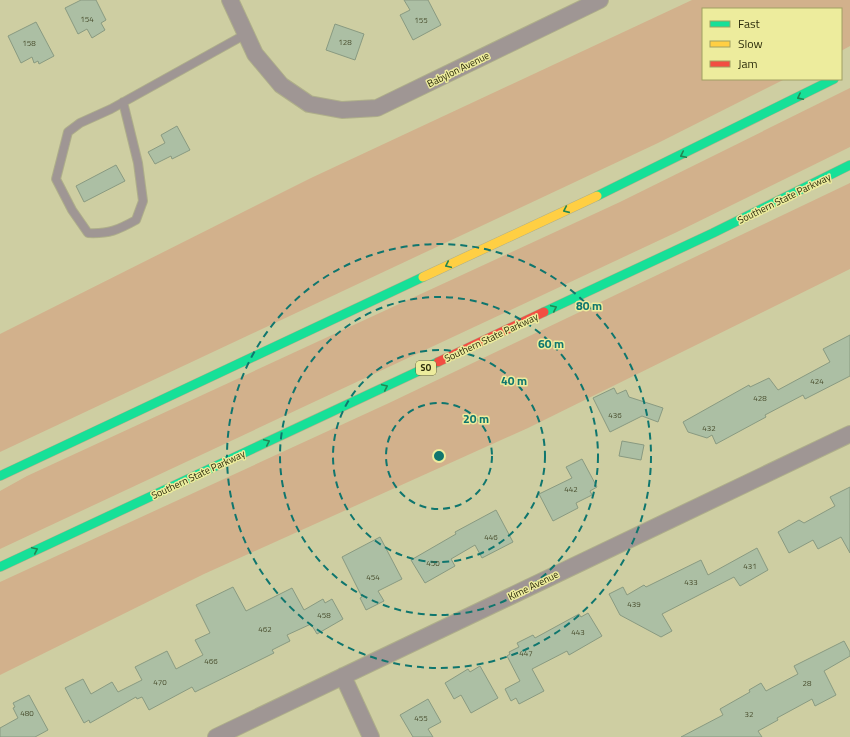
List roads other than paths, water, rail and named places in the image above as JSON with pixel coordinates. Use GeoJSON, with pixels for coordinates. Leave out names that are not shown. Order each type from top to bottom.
{"type":"FeatureCollection","features":[{"type":"Feature","properties":{"kind":"highway"},"geometry":{"type":"LineString","coordinates":[[0,476],[658,167],[832,80]]}},
{"type":"Feature","properties":{"kind":"highway","name":"Southern State Parkway"},"geometry":{"type":"LineString","coordinates":[[0,567],[681,248],[850,165]]}},
{"type":"Feature","properties":{"kind":"street"},"geometry":{"type":"LineString","coordinates":[[230,0],[246,34]]}},
{"type":"Feature","properties":{"kind":"street","name":"Babylon Avenue"},"geometry":{"type":"LineString","coordinates":[[246,34],[255,54],[281,85],[309,104],[342,110],[377,108],[600,0]]}},
{"type":"Feature","properties":{"kind":"street","name":"Kime Avenue"},"geometry":{"type":"LineString","coordinates":[[216,737],[850,434]]}},
{"type":"Feature","properties":{"kind":"street"},"geometry":{"type":"LineString","coordinates":[[343,676],[371,737]]}},
{"type":"Feature","properties":{"kind":"lane"},"geometry":{"type":"LineString","coordinates":[[123,102],[138,163],[143,201],[136,220],[118,230],[104,234],[88,233],[72,210],[56,178],[68,132],[80,123],[123,102],[246,34]]}}]}
